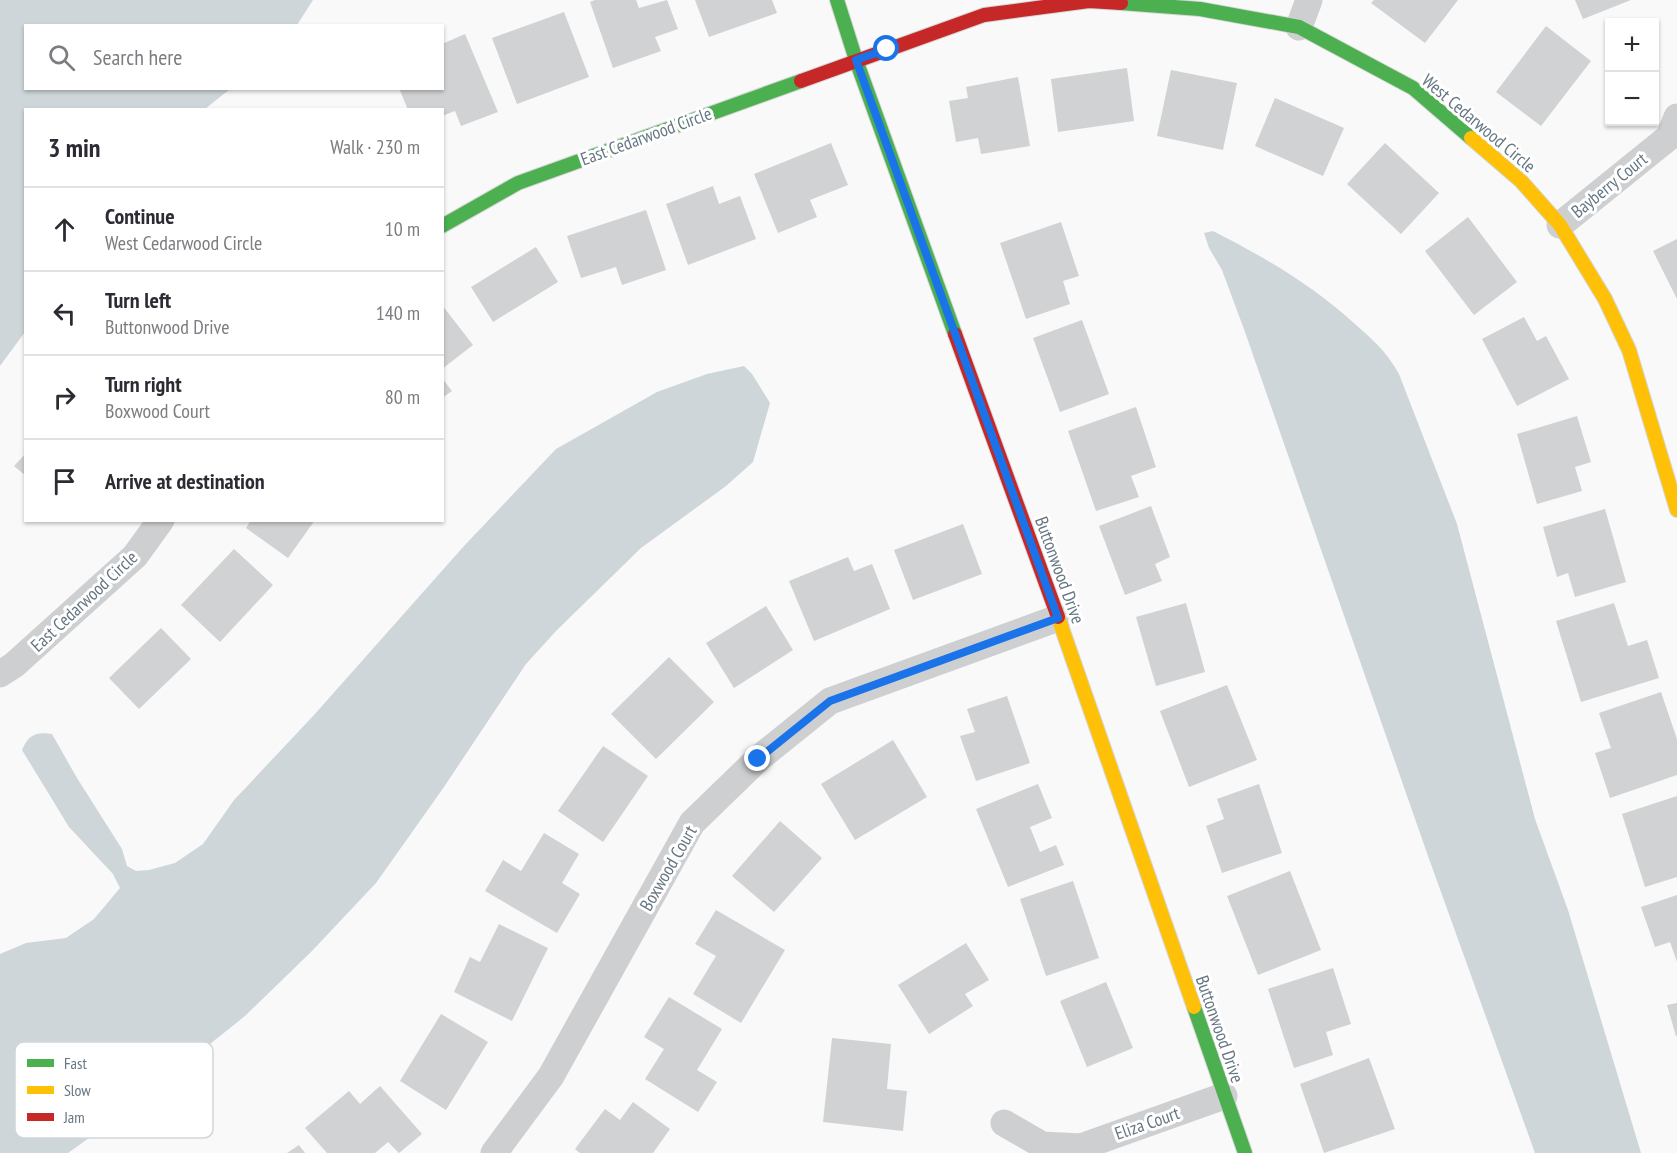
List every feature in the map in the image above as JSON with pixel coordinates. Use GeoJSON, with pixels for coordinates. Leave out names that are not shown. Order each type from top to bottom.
{"type":"FeatureCollection","features":[{"type":"Feature","properties":{"kind":"street","name":"Buttonwood Drive"},"geometry":{"type":"LineString","coordinates":[[837,0],[856,60],[1058,618],[1245,1153]]}},
{"type":"Feature","properties":{"kind":"street"},"geometry":{"type":"LineString","coordinates":[[1299,27],[1309,0]]}},
{"type":"Feature","properties":{"kind":"street","name":"West Cedarwood Circle"},"geometry":{"type":"LineString","coordinates":[[856,60],[984,15],[1089,1],[1200,9],[1299,27],[1413,88],[1521,181],[1560,225],[1605,299],[1629,350],[1677,510]]}},
{"type":"Feature","properties":{"kind":"street","name":"East Cedarwood Circle"},"geometry":{"type":"LineString","coordinates":[[444,225],[518,183],[856,60]]}},
{"type":"Feature","properties":{"kind":"street","name":"Bayberry Court"},"geometry":{"type":"LineString","coordinates":[[1560,225],[1669,137],[1677,117]]}},
{"type":"Feature","properties":{"kind":"street","name":"East Cedarwood Circle"},"geometry":{"type":"LineString","coordinates":[[0,674],[14,665],[135,556],[160,522]]}},
{"type":"Feature","properties":{"kind":"street","name":"Boxwood Court"},"geometry":{"type":"LineString","coordinates":[[494,1153],[551,1076],[692,823],[749,767],[830,701],[1058,618]]}},
{"type":"Feature","properties":{"kind":"street","name":"Eliza Court"},"geometry":{"type":"LineString","coordinates":[[1004,1123],[1042,1145],[1081,1147],[1224,1096]]}},
{"type":"Feature","properties":{"kind":"shaded area"},"geometry":{"type":"Polygon","coordinates":[[[0,0],[313,0],[298,24],[24,24],[24,90],[229,90],[206,108],[24,108],[24,333],[0,366],[0,0]]]}},
{"type":"Feature","properties":{"kind":"shaded area"},"geometry":{"type":"Polygon","coordinates":[[[1213,231],[1252,251],[1323,297],[1375,342],[1399,374],[1457,524],[1535,819],[1568,910],[1641,1153],[1535,1153],[1428,856],[1245,332],[1222,270],[1209,248],[1204,233],[1213,231]]]}},
{"type":"Feature","properties":{"kind":"shaded area"},"geometry":{"type":"Polygon","coordinates":[[[744,366],[752,374],[770,403],[753,462],[726,486],[641,548],[556,631],[526,664],[444,787],[376,883],[311,952],[245,1016],[212,1042],[15,1042],[15,1138],[89,1138],[68,1153],[0,1153],[0,954],[26,943],[66,938],[94,919],[120,888],[113,874],[69,827],[22,750],[27,740],[37,734],[52,734],[122,849],[127,866],[136,871],[175,863],[203,844],[234,800],[314,715],[464,546],[556,449],[657,392],[707,374],[744,366]]]}},
{"type":"Feature","properties":{"kind":"building"},"geometry":{"type":"Polygon","coordinates":[[[636,0],[639,8],[667,0],[678,29],[655,37],[661,51],[613,68],[590,2],[636,0]]]}},
{"type":"Feature","properties":{"kind":"building"},"geometry":{"type":"Polygon","coordinates":[[[695,0],[772,0],[777,13],[709,37],[695,0]]]}},
{"type":"Feature","properties":{"kind":"building"},"geometry":{"type":"Polygon","coordinates":[[[1374,0],[1458,0],[1425,43],[1371,3],[1374,0]]]}},
{"type":"Feature","properties":{"kind":"building"},"geometry":{"type":"Polygon","coordinates":[[[1575,0],[1631,0],[1583,19],[1575,0]]]}},
{"type":"Feature","properties":{"kind":"building"},"geometry":{"type":"Polygon","coordinates":[[[564,12],[589,77],[517,104],[492,38],[564,12]]]}},
{"type":"Feature","properties":{"kind":"building"},"geometry":{"type":"Polygon","coordinates":[[[1546,26],[1591,61],[1541,126],[1496,92],[1546,26]]]}},
{"type":"Feature","properties":{"kind":"building"},"geometry":{"type":"Polygon","coordinates":[[[465,34],[498,112],[461,126],[455,111],[444,115],[444,108],[407,108],[400,90],[444,90],[444,43],[465,34]]]}},
{"type":"Feature","properties":{"kind":"building"},"geometry":{"type":"Polygon","coordinates":[[[1127,68],[1134,121],[1058,132],[1051,79],[1127,68]]]}},
{"type":"Feature","properties":{"kind":"building"},"geometry":{"type":"Polygon","coordinates":[[[1171,70],[1237,83],[1223,150],[1157,136],[1171,70]]]}},
{"type":"Feature","properties":{"kind":"building"},"geometry":{"type":"Polygon","coordinates":[[[1018,77],[1030,146],[981,154],[978,138],[956,142],[949,101],[968,98],[966,87],[1018,77]]]}},
{"type":"Feature","properties":{"kind":"building"},"geometry":{"type":"Polygon","coordinates":[[[1275,98],[1344,128],[1323,176],[1255,146],[1275,98]]]}},
{"type":"Feature","properties":{"kind":"building"},"geometry":{"type":"Polygon","coordinates":[[[831,143],[848,185],[810,200],[817,217],[778,233],[754,174],[831,143]]]}},
{"type":"Feature","properties":{"kind":"building"},"geometry":{"type":"Polygon","coordinates":[[[1385,143],[1439,193],[1401,234],[1347,184],[1385,143]]]}},
{"type":"Feature","properties":{"kind":"building"},"geometry":{"type":"Polygon","coordinates":[[[713,186],[719,204],[740,196],[756,239],[688,265],[666,204],[713,186]]]}},
{"type":"Feature","properties":{"kind":"building"},"geometry":{"type":"Polygon","coordinates":[[[646,210],[666,270],[622,285],[616,267],[581,278],[567,236],[646,210]]]}},
{"type":"Feature","properties":{"kind":"building"},"geometry":{"type":"Polygon","coordinates":[[[1468,217],[1517,282],[1474,315],[1425,251],[1468,217]]]}},
{"type":"Feature","properties":{"kind":"building"},"geometry":{"type":"Polygon","coordinates":[[[1061,222],[1079,276],[1063,281],[1070,304],[1026,319],[1000,243],[1061,222]]]}},
{"type":"Feature","properties":{"kind":"building"},"geometry":{"type":"Polygon","coordinates":[[[1677,239],[1677,299],[1653,251],[1677,239]]]}},
{"type":"Feature","properties":{"kind":"building"},"geometry":{"type":"Polygon","coordinates":[[[536,247],[558,282],[493,322],[471,287],[536,247]]]}},
{"type":"Feature","properties":{"kind":"building"},"geometry":{"type":"Polygon","coordinates":[[[444,308],[473,345],[444,367],[444,308]]]}},
{"type":"Feature","properties":{"kind":"building"},"geometry":{"type":"Polygon","coordinates":[[[1524,317],[1537,341],[1546,336],[1569,379],[1517,406],[1482,339],[1524,317]]]}},
{"type":"Feature","properties":{"kind":"building"},"geometry":{"type":"Polygon","coordinates":[[[1082,320],[1109,394],[1060,412],[1033,338],[1082,320]]]}},
{"type":"Feature","properties":{"kind":"building"},"geometry":{"type":"Polygon","coordinates":[[[444,381],[452,391],[444,397],[444,381]]]}},
{"type":"Feature","properties":{"kind":"building"},"geometry":{"type":"Polygon","coordinates":[[[1136,407],[1156,467],[1131,476],[1139,497],[1096,511],[1068,431],[1136,407]]]}},
{"type":"Feature","properties":{"kind":"building"},"geometry":{"type":"Polygon","coordinates":[[[1577,416],[1591,462],[1575,467],[1582,491],[1537,504],[1517,434],[1577,416]]]}},
{"type":"Feature","properties":{"kind":"building"},"geometry":{"type":"Polygon","coordinates":[[[24,455],[24,474],[14,466],[24,455]]]}},
{"type":"Feature","properties":{"kind":"building"},"geometry":{"type":"Polygon","coordinates":[[[1151,506],[1170,557],[1155,564],[1162,581],[1125,595],[1099,526],[1151,506]]]}},
{"type":"Feature","properties":{"kind":"building"},"geometry":{"type":"Polygon","coordinates":[[[1605,509],[1626,582],[1575,597],[1568,573],[1557,577],[1543,527],[1605,509]]]}},
{"type":"Feature","properties":{"kind":"building"},"geometry":{"type":"Polygon","coordinates":[[[250,522],[314,522],[288,558],[246,528],[250,522]]]}},
{"type":"Feature","properties":{"kind":"building"},"geometry":{"type":"Polygon","coordinates":[[[963,524],[982,574],[913,600],[894,550],[963,524]]]}},
{"type":"Feature","properties":{"kind":"building"},"geometry":{"type":"Polygon","coordinates":[[[234,549],[273,585],[220,642],[181,605],[234,549]]]}},
{"type":"Feature","properties":{"kind":"building"},"geometry":{"type":"Polygon","coordinates":[[[848,557],[854,571],[872,564],[890,609],[814,641],[789,581],[848,557]]]}},
{"type":"Feature","properties":{"kind":"building"},"geometry":{"type":"Polygon","coordinates":[[[1186,603],[1205,672],[1156,686],[1136,617],[1186,603]]]}},
{"type":"Feature","properties":{"kind":"building"},"geometry":{"type":"Polygon","coordinates":[[[1614,603],[1628,646],[1647,640],[1659,678],[1581,702],[1556,621],[1614,603]]]}},
{"type":"Feature","properties":{"kind":"building"},"geometry":{"type":"Polygon","coordinates":[[[766,606],[793,650],[734,688],[706,643],[766,606]]]}},
{"type":"Feature","properties":{"kind":"building"},"geometry":{"type":"Polygon","coordinates":[[[161,628],[191,659],[139,709],[109,678],[161,628]]]}},
{"type":"Feature","properties":{"kind":"building"},"geometry":{"type":"Polygon","coordinates":[[[669,657],[714,702],[656,759],[611,714],[669,657]]]}},
{"type":"Feature","properties":{"kind":"building"},"geometry":{"type":"Polygon","coordinates":[[[1227,685],[1257,760],[1189,787],[1160,711],[1227,685]]]}},
{"type":"Feature","properties":{"kind":"building"},"geometry":{"type":"Polygon","coordinates":[[[1661,692],[1677,739],[1677,775],[1610,798],[1595,753],[1611,748],[1599,713],[1661,692]]]}},
{"type":"Feature","properties":{"kind":"building"},"geometry":{"type":"Polygon","coordinates":[[[1007,696],[1030,763],[976,781],[960,736],[975,732],[967,709],[1007,696]]]}},
{"type":"Feature","properties":{"kind":"building"},"geometry":{"type":"Polygon","coordinates":[[[893,740],[927,797],[855,840],[821,784],[893,740]]]}},
{"type":"Feature","properties":{"kind":"building"},"geometry":{"type":"Polygon","coordinates":[[[603,746],[648,776],[603,842],[558,811],[603,746]]]}},
{"type":"Feature","properties":{"kind":"building"},"geometry":{"type":"Polygon","coordinates":[[[1038,784],[1052,818],[1030,827],[1040,852],[1056,845],[1064,865],[1008,887],[976,809],[1038,784]]]}},
{"type":"Feature","properties":{"kind":"building"},"geometry":{"type":"Polygon","coordinates":[[[1259,784],[1282,853],[1222,873],[1206,826],[1224,819],[1217,799],[1259,784]]]}},
{"type":"Feature","properties":{"kind":"building"},"geometry":{"type":"Polygon","coordinates":[[[1677,796],[1677,877],[1645,887],[1622,814],[1677,796]]]}},
{"type":"Feature","properties":{"kind":"building"},"geometry":{"type":"Polygon","coordinates":[[[780,821],[822,858],[774,912],[732,876],[780,821]]]}},
{"type":"Feature","properties":{"kind":"building"},"geometry":{"type":"Polygon","coordinates":[[[544,833],[579,854],[562,883],[580,894],[557,933],[485,891],[503,860],[521,871],[544,833]]]}},
{"type":"Feature","properties":{"kind":"building"},"geometry":{"type":"Polygon","coordinates":[[[1290,871],[1321,950],[1258,975],[1227,896],[1290,871]]]}},
{"type":"Feature","properties":{"kind":"building"},"geometry":{"type":"Polygon","coordinates":[[[1073,881],[1099,958],[1046,976],[1020,899],[1073,881]]]}},
{"type":"Feature","properties":{"kind":"building"},"geometry":{"type":"Polygon","coordinates":[[[1677,895],[1677,962],[1670,942],[1655,947],[1641,907],[1677,895]]]}},
{"type":"Feature","properties":{"kind":"building"},"geometry":{"type":"Polygon","coordinates":[[[716,910],[785,950],[741,1023],[693,994],[716,956],[695,944],[716,910]]]}},
{"type":"Feature","properties":{"kind":"building"},"geometry":{"type":"Polygon","coordinates":[[[499,924],[548,948],[512,1021],[454,992],[470,957],[480,962],[499,924]]]}},
{"type":"Feature","properties":{"kind":"building"},"geometry":{"type":"Polygon","coordinates":[[[966,943],[989,980],[965,994],[973,1006],[929,1034],[898,985],[966,943]]]}},
{"type":"Feature","properties":{"kind":"building"},"geometry":{"type":"Polygon","coordinates":[[[1333,968],[1351,1024],[1326,1032],[1333,1055],[1294,1068],[1268,989],[1333,968]]]}},
{"type":"Feature","properties":{"kind":"building"},"geometry":{"type":"Polygon","coordinates":[[[1106,982],[1133,1048],[1087,1067],[1060,1001],[1106,982]]]}},
{"type":"Feature","properties":{"kind":"building"},"geometry":{"type":"Polygon","coordinates":[[[669,997],[722,1029],[697,1070],[717,1082],[698,1112],[645,1079],[664,1049],[644,1037],[669,997]]]}},
{"type":"Feature","properties":{"kind":"building"},"geometry":{"type":"Polygon","coordinates":[[[1677,1003],[1677,1036],[1676,1036],[1667,1005],[1677,1003]]]}},
{"type":"Feature","properties":{"kind":"building"},"geometry":{"type":"Polygon","coordinates":[[[441,1014],[488,1042],[446,1110],[400,1081],[441,1014]]]}},
{"type":"Feature","properties":{"kind":"building"},"geometry":{"type":"Polygon","coordinates":[[[832,1038],[891,1044],[887,1089],[907,1091],[903,1131],[823,1122],[832,1038]]]}},
{"type":"Feature","properties":{"kind":"building"},"geometry":{"type":"Polygon","coordinates":[[[1369,1058],[1395,1129],[1324,1153],[1300,1084],[1369,1058]]]}},
{"type":"Feature","properties":{"kind":"building"},"geometry":{"type":"Polygon","coordinates":[[[380,1086],[422,1134],[399,1153],[388,1142],[375,1153],[327,1153],[305,1128],[349,1091],[360,1104],[380,1086]]]}},
{"type":"Feature","properties":{"kind":"building"},"geometry":{"type":"Polygon","coordinates":[[[633,1102],[670,1129],[653,1153],[580,1153],[575,1149],[605,1109],[620,1120],[633,1102]]]}},
{"type":"Feature","properties":{"kind":"building"},"geometry":{"type":"Polygon","coordinates":[[[299,1145],[305,1153],[287,1153],[299,1145]]]}},
{"type":"Feature","properties":{"kind":"traffic: fast"},"geometry":{"type":"LineString","coordinates":[[837,0],[856,60],[955,334]]}},
{"type":"Feature","properties":{"kind":"traffic: fast"},"geometry":{"type":"LineString","coordinates":[[1121,3],[1200,9],[1299,27],[1413,88],[1471,138]]}},
{"type":"Feature","properties":{"kind":"traffic: fast"},"geometry":{"type":"LineString","coordinates":[[444,225],[518,183],[801,81]]}},
{"type":"Feature","properties":{"kind":"traffic: fast"},"geometry":{"type":"LineString","coordinates":[[1194,1007],[1245,1153]]}},
{"type":"Feature","properties":{"kind":"traffic: slow"},"geometry":{"type":"LineString","coordinates":[[1471,138],[1521,181],[1560,225],[1605,299],[1629,350],[1677,510]]}},
{"type":"Feature","properties":{"kind":"traffic: slow"},"geometry":{"type":"LineString","coordinates":[[1058,617],[1194,1007]]}},
{"type":"Feature","properties":{"kind":"traffic: jam"},"geometry":{"type":"LineString","coordinates":[[801,81],[984,15],[1089,1],[1121,3]]}},
{"type":"Feature","properties":{"kind":"traffic: jam"},"geometry":{"type":"LineString","coordinates":[[955,334],[1058,617]]}},
{"type":"Feature","properties":{"kind":"route"},"geometry":{"type":"LineString","coordinates":[[758,759],[830,701],[1058,618],[856,60],[887,49]]}}]}
